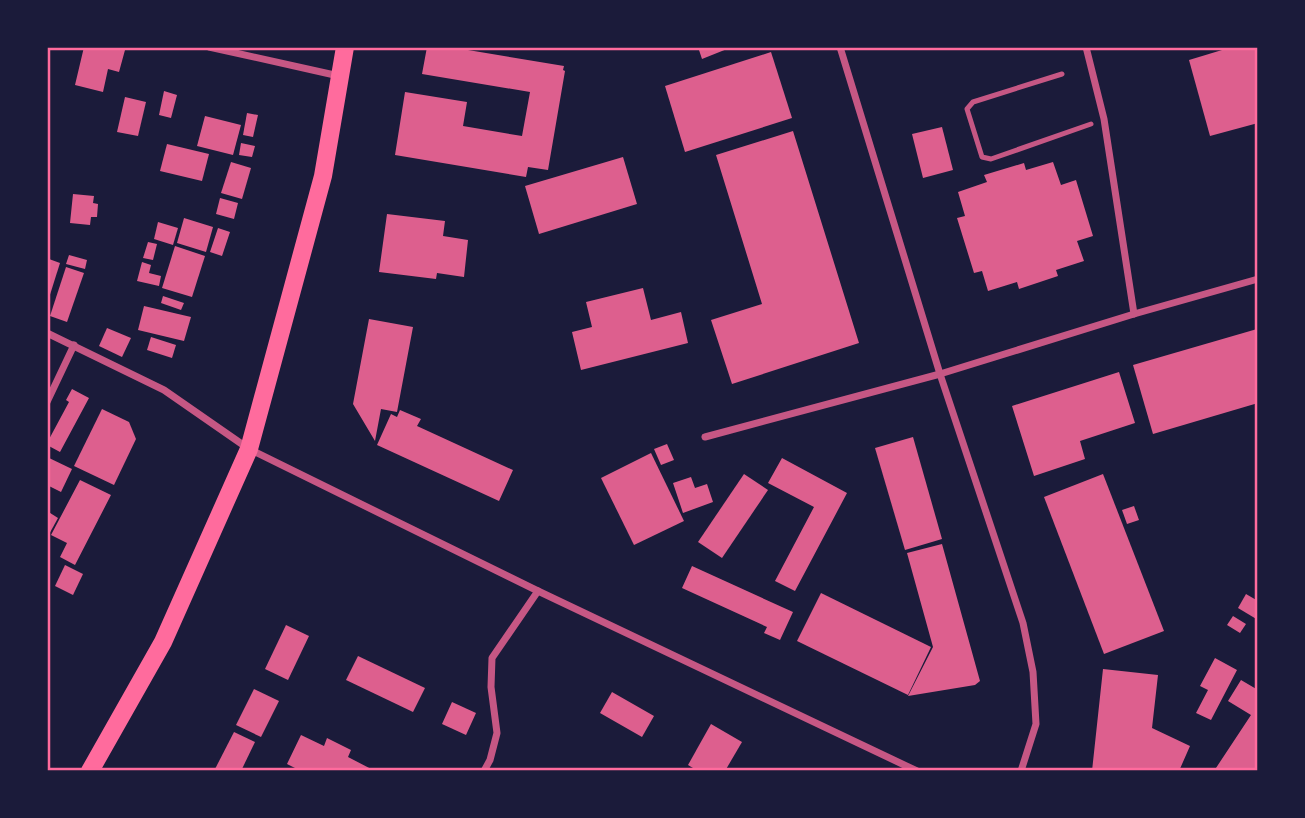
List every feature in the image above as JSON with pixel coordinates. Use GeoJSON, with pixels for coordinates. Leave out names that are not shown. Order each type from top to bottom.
{"type":"FeatureCollection","features":[{"type":"Feature","properties":{"kind":"main road"},"geometry":{"type":"LineString","coordinates":[[90,771],[163,642],[249,449],[323,176],[345,47]]}},
{"type":"Feature","properties":{"kind":"street"},"geometry":{"type":"LineString","coordinates":[[209,47],[339,76]]}},
{"type":"Feature","properties":{"kind":"street"},"geometry":{"type":"LineString","coordinates":[[840,47],[940,374],[1023,623],[1033,672],[1036,723],[1021,771]]}},
{"type":"Feature","properties":{"kind":"street"},"geometry":{"type":"LineString","coordinates":[[1086,47],[1104,120],[1134,314]]}},
{"type":"Feature","properties":{"kind":"street"},"geometry":{"type":"LineString","coordinates":[[705,437],[940,374],[1258,279]]}},
{"type":"Feature","properties":{"kind":"street"},"geometry":{"type":"LineString","coordinates":[[47,333],[164,390],[249,449],[538,591],[918,771]]}},
{"type":"Feature","properties":{"kind":"street"},"geometry":{"type":"LineString","coordinates":[[47,402],[75,345]]}},
{"type":"Feature","properties":{"kind":"street"},"geometry":{"type":"LineString","coordinates":[[484,771],[490,760],[497,733],[491,687],[492,658],[538,591]]}},
{"type":"Feature","properties":{"kind":"lane"},"geometry":{"type":"LineString","coordinates":[[1062,74],[973,102],[967,109],[982,157],[991,159],[1091,124]]}},
{"type":"Feature","properties":{"kind":"building"},"geometry":{"type":"Polygon","coordinates":[[[84,47],[113,47],[125,50],[119,72],[108,69],[103,92],[75,85],[84,47]]]}},
{"type":"Feature","properties":{"kind":"building"},"geometry":{"type":"Polygon","coordinates":[[[427,47],[450,47],[564,66],[548,170],[528,167],[526,177],[395,155],[405,92],[467,102],[463,126],[522,136],[530,92],[422,74],[427,47]]]}},
{"type":"Feature","properties":{"kind":"building"},"geometry":{"type":"Polygon","coordinates":[[[698,47],[732,47],[702,59],[698,47]]]}},
{"type":"Feature","properties":{"kind":"building"},"geometry":{"type":"Polygon","coordinates":[[[1232,47],[1258,47],[1258,123],[1210,136],[1189,60],[1232,47]]]}},
{"type":"Feature","properties":{"kind":"building"},"geometry":{"type":"Polygon","coordinates":[[[771,52],[792,118],[685,152],[665,86],[771,52]]]}},
{"type":"Feature","properties":{"kind":"building"},"geometry":{"type":"Polygon","coordinates":[[[164,91],[177,95],[171,118],[159,115],[164,91]]]}},
{"type":"Feature","properties":{"kind":"building"},"geometry":{"type":"Polygon","coordinates":[[[125,97],[146,102],[138,136],[117,132],[125,97]]]}},
{"type":"Feature","properties":{"kind":"building"},"geometry":{"type":"Polygon","coordinates":[[[247,113],[258,115],[253,137],[243,135],[247,113]]]}},
{"type":"Feature","properties":{"kind":"building"},"geometry":{"type":"Polygon","coordinates":[[[205,116],[241,125],[233,155],[197,146],[205,116]]]}},
{"type":"Feature","properties":{"kind":"building"},"geometry":{"type":"Polygon","coordinates":[[[942,127],[953,170],[923,178],[912,134],[942,127]]]}},
{"type":"Feature","properties":{"kind":"building"},"geometry":{"type":"Polygon","coordinates":[[[793,131],[859,343],[732,384],[711,320],[762,304],[716,155],[793,131]]]}},
{"type":"Feature","properties":{"kind":"building"},"geometry":{"type":"Polygon","coordinates":[[[241,143],[255,146],[252,157],[239,155],[241,143]]]}},
{"type":"Feature","properties":{"kind":"building"},"geometry":{"type":"Polygon","coordinates":[[[167,144],[209,154],[202,181],[160,171],[167,144]]]}},
{"type":"Feature","properties":{"kind":"building"},"geometry":{"type":"Polygon","coordinates":[[[623,157],[637,204],[539,234],[525,186],[623,157]]]}},
{"type":"Feature","properties":{"kind":"building"},"geometry":{"type":"Polygon","coordinates":[[[231,162],[251,168],[242,199],[221,193],[231,162]]]}},
{"type":"Feature","properties":{"kind":"building"},"geometry":{"type":"Polygon","coordinates":[[[1053,162],[1061,185],[1076,180],[1093,236],[1077,241],[1084,261],[1056,270],[1058,276],[1019,289],[1017,282],[988,291],[982,271],[974,273],[957,218],[965,216],[958,192],[987,182],[984,175],[1024,163],[1026,170],[1053,162]]]}},
{"type":"Feature","properties":{"kind":"building"},"geometry":{"type":"Polygon","coordinates":[[[73,194],[94,196],[93,203],[98,204],[97,217],[91,217],[90,225],[70,223],[73,194]]]}},
{"type":"Feature","properties":{"kind":"building"},"geometry":{"type":"Polygon","coordinates":[[[220,198],[238,203],[234,219],[216,214],[220,198]]]}},
{"type":"Feature","properties":{"kind":"building"},"geometry":{"type":"Polygon","coordinates":[[[387,214],[445,221],[443,236],[468,240],[464,277],[437,273],[436,279],[379,272],[387,214]]]}},
{"type":"Feature","properties":{"kind":"building"},"geometry":{"type":"Polygon","coordinates":[[[184,218],[213,227],[206,252],[177,243],[184,218]]]}},
{"type":"Feature","properties":{"kind":"building"},"geometry":{"type":"Polygon","coordinates":[[[158,222],[178,228],[173,245],[154,239],[158,222]]]}},
{"type":"Feature","properties":{"kind":"building"},"geometry":{"type":"Polygon","coordinates":[[[218,228],[230,232],[222,256],[210,252],[218,228]]]}},
{"type":"Feature","properties":{"kind":"building"},"geometry":{"type":"Polygon","coordinates":[[[148,242],[157,244],[153,260],[143,258],[148,242]]]}},
{"type":"Feature","properties":{"kind":"building"},"geometry":{"type":"Polygon","coordinates":[[[175,246],[205,256],[192,297],[162,288],[175,246]]]}},
{"type":"Feature","properties":{"kind":"building"},"geometry":{"type":"Polygon","coordinates":[[[69,255],[87,260],[85,269],[66,264],[69,255]]]}},
{"type":"Feature","properties":{"kind":"building"},"geometry":{"type":"Polygon","coordinates":[[[49,259],[60,263],[48,301],[47,263],[49,259]]]}},
{"type":"Feature","properties":{"kind":"building"},"geometry":{"type":"Polygon","coordinates":[[[142,262],[151,265],[149,273],[161,276],[159,286],[137,281],[142,262]]]}},
{"type":"Feature","properties":{"kind":"building"},"geometry":{"type":"Polygon","coordinates":[[[66,267],[84,273],[67,322],[50,316],[66,267]]]}},
{"type":"Feature","properties":{"kind":"building"},"geometry":{"type":"Polygon","coordinates":[[[643,288],[651,320],[681,312],[688,343],[581,370],[572,332],[592,327],[586,302],[643,288]]]}},
{"type":"Feature","properties":{"kind":"building"},"geometry":{"type":"Polygon","coordinates":[[[163,296],[184,303],[181,310],[161,303],[163,296]]]}},
{"type":"Feature","properties":{"kind":"building"},"geometry":{"type":"Polygon","coordinates":[[[144,306],[191,317],[184,341],[138,330],[144,306]]]}},
{"type":"Feature","properties":{"kind":"building"},"geometry":{"type":"Polygon","coordinates":[[[369,319],[413,327],[397,412],[381,409],[375,441],[353,404],[369,319]]]}},
{"type":"Feature","properties":{"kind":"building"},"geometry":{"type":"Polygon","coordinates":[[[107,328],[131,338],[122,357],[99,346],[107,328]]]}},
{"type":"Feature","properties":{"kind":"building"},"geometry":{"type":"Polygon","coordinates":[[[1257,329],[1258,403],[1153,434],[1133,365],[1257,329]]]}},
{"type":"Feature","properties":{"kind":"building"},"geometry":{"type":"Polygon","coordinates":[[[151,337],[176,345],[172,358],[147,350],[151,337]]]}},
{"type":"Feature","properties":{"kind":"building"},"geometry":{"type":"Polygon","coordinates":[[[1119,372],[1135,423],[1080,441],[1085,459],[1034,476],[1012,406],[1119,372]]]}},
{"type":"Feature","properties":{"kind":"building"},"geometry":{"type":"Polygon","coordinates":[[[72,389],[89,398],[60,452],[47,443],[69,402],[66,400],[72,389]]]}},
{"type":"Feature","properties":{"kind":"building"},"geometry":{"type":"Polygon","coordinates":[[[102,409],[129,422],[136,439],[114,485],[74,466],[102,409]]]}},
{"type":"Feature","properties":{"kind":"building"},"geometry":{"type":"Polygon","coordinates":[[[400,410],[421,419],[417,426],[513,470],[499,501],[377,445],[391,414],[397,417],[400,410]]]}},
{"type":"Feature","properties":{"kind":"building"},"geometry":{"type":"Polygon","coordinates":[[[913,437],[942,539],[905,550],[875,448],[913,437]]]}},
{"type":"Feature","properties":{"kind":"building"},"geometry":{"type":"Polygon","coordinates":[[[667,444],[674,460],[661,465],[654,449],[667,444]]]}},
{"type":"Feature","properties":{"kind":"building"},"geometry":{"type":"Polygon","coordinates":[[[651,453],[684,521],[634,545],[601,478],[651,453]]]}},
{"type":"Feature","properties":{"kind":"building"},"geometry":{"type":"Polygon","coordinates":[[[47,457],[72,469],[61,492],[47,485],[47,457]]]}},
{"type":"Feature","properties":{"kind":"building"},"geometry":{"type":"Polygon","coordinates":[[[782,458],[847,493],[795,591],[775,581],[814,507],[768,483],[782,458]]]}},
{"type":"Feature","properties":{"kind":"building"},"geometry":{"type":"Polygon","coordinates":[[[744,474],[768,490],[722,558],[698,542],[744,474]]]}},
{"type":"Feature","properties":{"kind":"building"},"geometry":{"type":"Polygon","coordinates":[[[1103,474],[1164,631],[1104,654],[1044,497],[1103,474]]]}},
{"type":"Feature","properties":{"kind":"building"},"geometry":{"type":"Polygon","coordinates":[[[691,477],[695,488],[707,484],[713,502],[683,513],[673,483],[691,477]]]}},
{"type":"Feature","properties":{"kind":"building"},"geometry":{"type":"Polygon","coordinates":[[[80,480],[111,495],[75,565],[60,557],[67,543],[51,535],[80,480]]]}},
{"type":"Feature","properties":{"kind":"building"},"geometry":{"type":"Polygon","coordinates":[[[1134,506],[1139,520],[1127,524],[1122,510],[1134,506]]]}},
{"type":"Feature","properties":{"kind":"building"},"geometry":{"type":"Polygon","coordinates":[[[47,511],[58,518],[47,538],[47,511]]]}},
{"type":"Feature","properties":{"kind":"building"},"geometry":{"type":"Polygon","coordinates":[[[942,544],[980,681],[975,685],[908,696],[933,647],[907,553],[942,544]]]}},
{"type":"Feature","properties":{"kind":"building"},"geometry":{"type":"Polygon","coordinates":[[[65,565],[83,574],[73,595],[55,586],[65,565]]]}},
{"type":"Feature","properties":{"kind":"building"},"geometry":{"type":"Polygon","coordinates":[[[692,566],[793,612],[780,640],[764,633],[767,627],[682,588],[692,566]]]}},
{"type":"Feature","properties":{"kind":"building"},"geometry":{"type":"Polygon","coordinates":[[[821,593],[931,647],[908,695],[797,641],[821,593]]]}},
{"type":"Feature","properties":{"kind":"building"},"geometry":{"type":"Polygon","coordinates":[[[1246,594],[1258,601],[1258,620],[1238,608],[1246,594]]]}},
{"type":"Feature","properties":{"kind":"building"},"geometry":{"type":"Polygon","coordinates":[[[1233,616],[1246,624],[1240,633],[1227,625],[1233,616]]]}},
{"type":"Feature","properties":{"kind":"building"},"geometry":{"type":"Polygon","coordinates":[[[286,625],[309,636],[288,680],[265,669],[286,625]]]}},
{"type":"Feature","properties":{"kind":"building"},"geometry":{"type":"Polygon","coordinates":[[[358,656],[425,688],[413,712],[346,680],[358,656]]]}},
{"type":"Feature","properties":{"kind":"building"},"geometry":{"type":"Polygon","coordinates":[[[1215,658],[1237,670],[1211,720],[1196,713],[1208,690],[1200,686],[1215,658]]]}},
{"type":"Feature","properties":{"kind":"building"},"geometry":{"type":"Polygon","coordinates":[[[1103,669],[1158,675],[1152,728],[1190,746],[1179,771],[1092,771],[1103,669]]]}},
{"type":"Feature","properties":{"kind":"building"},"geometry":{"type":"Polygon","coordinates":[[[1241,680],[1258,690],[1258,771],[1214,771],[1251,715],[1228,701],[1241,680]]]}},
{"type":"Feature","properties":{"kind":"building"},"geometry":{"type":"Polygon","coordinates":[[[254,689],[279,701],[261,737],[236,725],[254,689]]]}},
{"type":"Feature","properties":{"kind":"building"},"geometry":{"type":"Polygon","coordinates":[[[612,692],[654,716],[642,737],[600,713],[612,692]]]}},
{"type":"Feature","properties":{"kind":"building"},"geometry":{"type":"Polygon","coordinates":[[[452,702],[476,713],[466,735],[442,724],[452,702]]]}},
{"type":"Feature","properties":{"kind":"building"},"geometry":{"type":"Polygon","coordinates":[[[711,724],[742,742],[725,771],[698,771],[688,765],[711,724]]]}},
{"type":"Feature","properties":{"kind":"building"},"geometry":{"type":"Polygon","coordinates":[[[234,732],[255,742],[241,771],[214,771],[234,732]]]}},
{"type":"Feature","properties":{"kind":"building"},"geometry":{"type":"Polygon","coordinates":[[[301,735],[324,746],[327,738],[351,750],[348,757],[375,771],[301,771],[287,764],[301,735]]]}}]}
